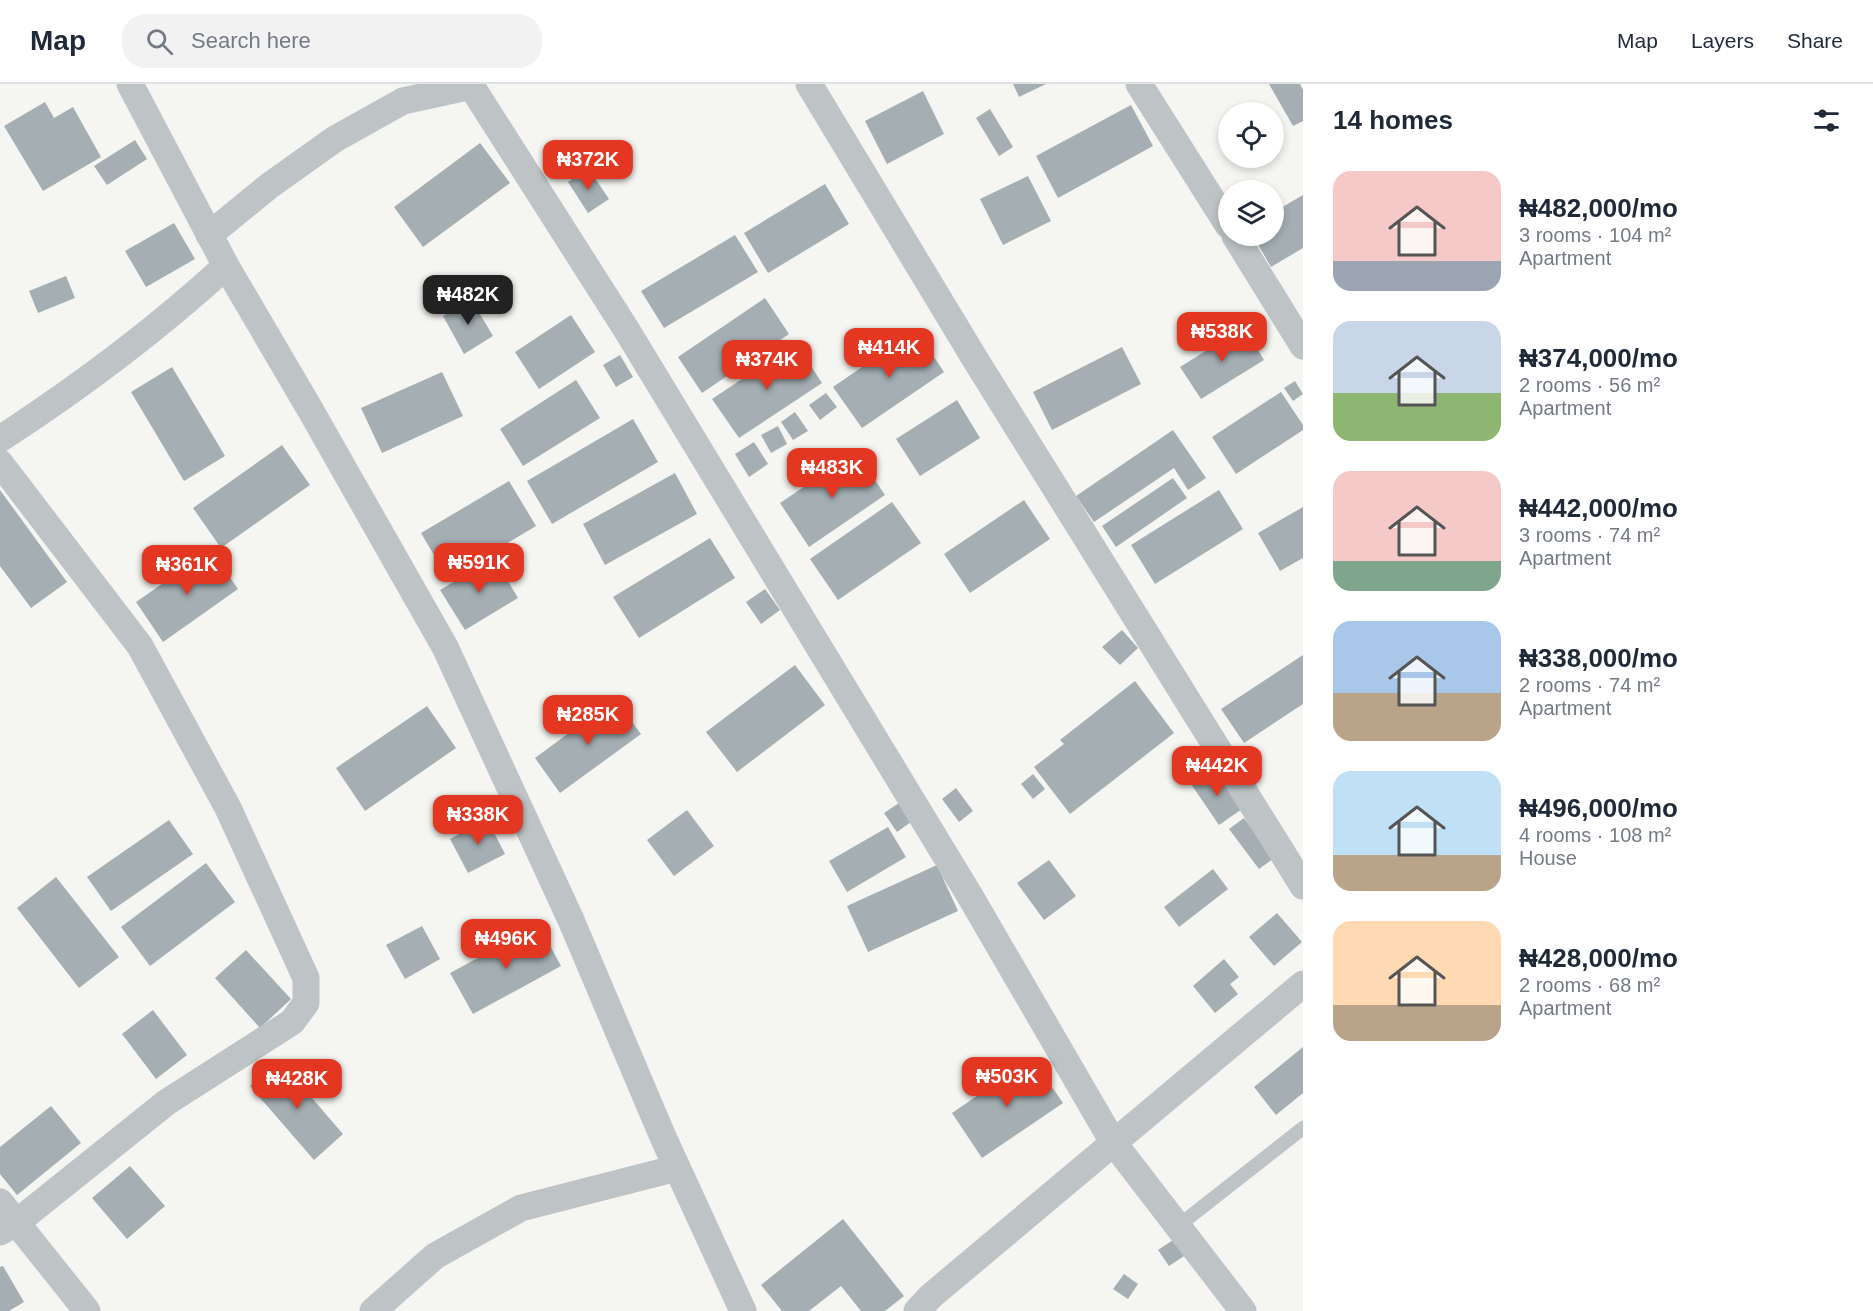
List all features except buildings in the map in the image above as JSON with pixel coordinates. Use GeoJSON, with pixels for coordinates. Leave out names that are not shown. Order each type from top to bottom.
{"type":"FeatureCollection","features":[{"type":"Feature","properties":{"kind":"street"},"geometry":{"type":"LineString","coordinates":[[130,84],[226,266],[445,647],[571,920],[677,1168],[742,1311]]}},
{"type":"Feature","properties":{"kind":"street"},"geometry":{"type":"LineString","coordinates":[[809,84],[975,359],[1303,886]]}},
{"type":"Feature","properties":{"kind":"street"},"geometry":{"type":"LineString","coordinates":[[1139,84],[1218,209]]}},
{"type":"Feature","properties":{"kind":"street"},"geometry":{"type":"LineString","coordinates":[[209,235],[270,186],[335,139],[403,101],[471,85],[694,440],[970,896],[1113,1142],[1243,1311]]}},
{"type":"Feature","properties":{"kind":"street"},"geometry":{"type":"LineString","coordinates":[[1241,246],[1303,346]]}},
{"type":"Feature","properties":{"kind":"street"},"geometry":{"type":"LineString","coordinates":[[5,426],[102,369],[181,307],[226,266]]}},
{"type":"Feature","properties":{"kind":"street"},"geometry":{"type":"LineString","coordinates":[[0,463],[140,646],[228,808],[306,978],[306,1003],[292,1022],[167,1102],[6,1219],[87,1311]]}},
{"type":"Feature","properties":{"kind":"street"},"geometry":{"type":"LineString","coordinates":[[917,1311],[931,1296],[1303,984]]}},
{"type":"Feature","properties":{"kind":"street"},"geometry":{"type":"LineString","coordinates":[[373,1311],[435,1256],[521,1208],[677,1168]]}},
{"type":"Feature","properties":{"kind":"lane"},"geometry":{"type":"LineString","coordinates":[[1178,1226],[1303,1128]]}}]}
